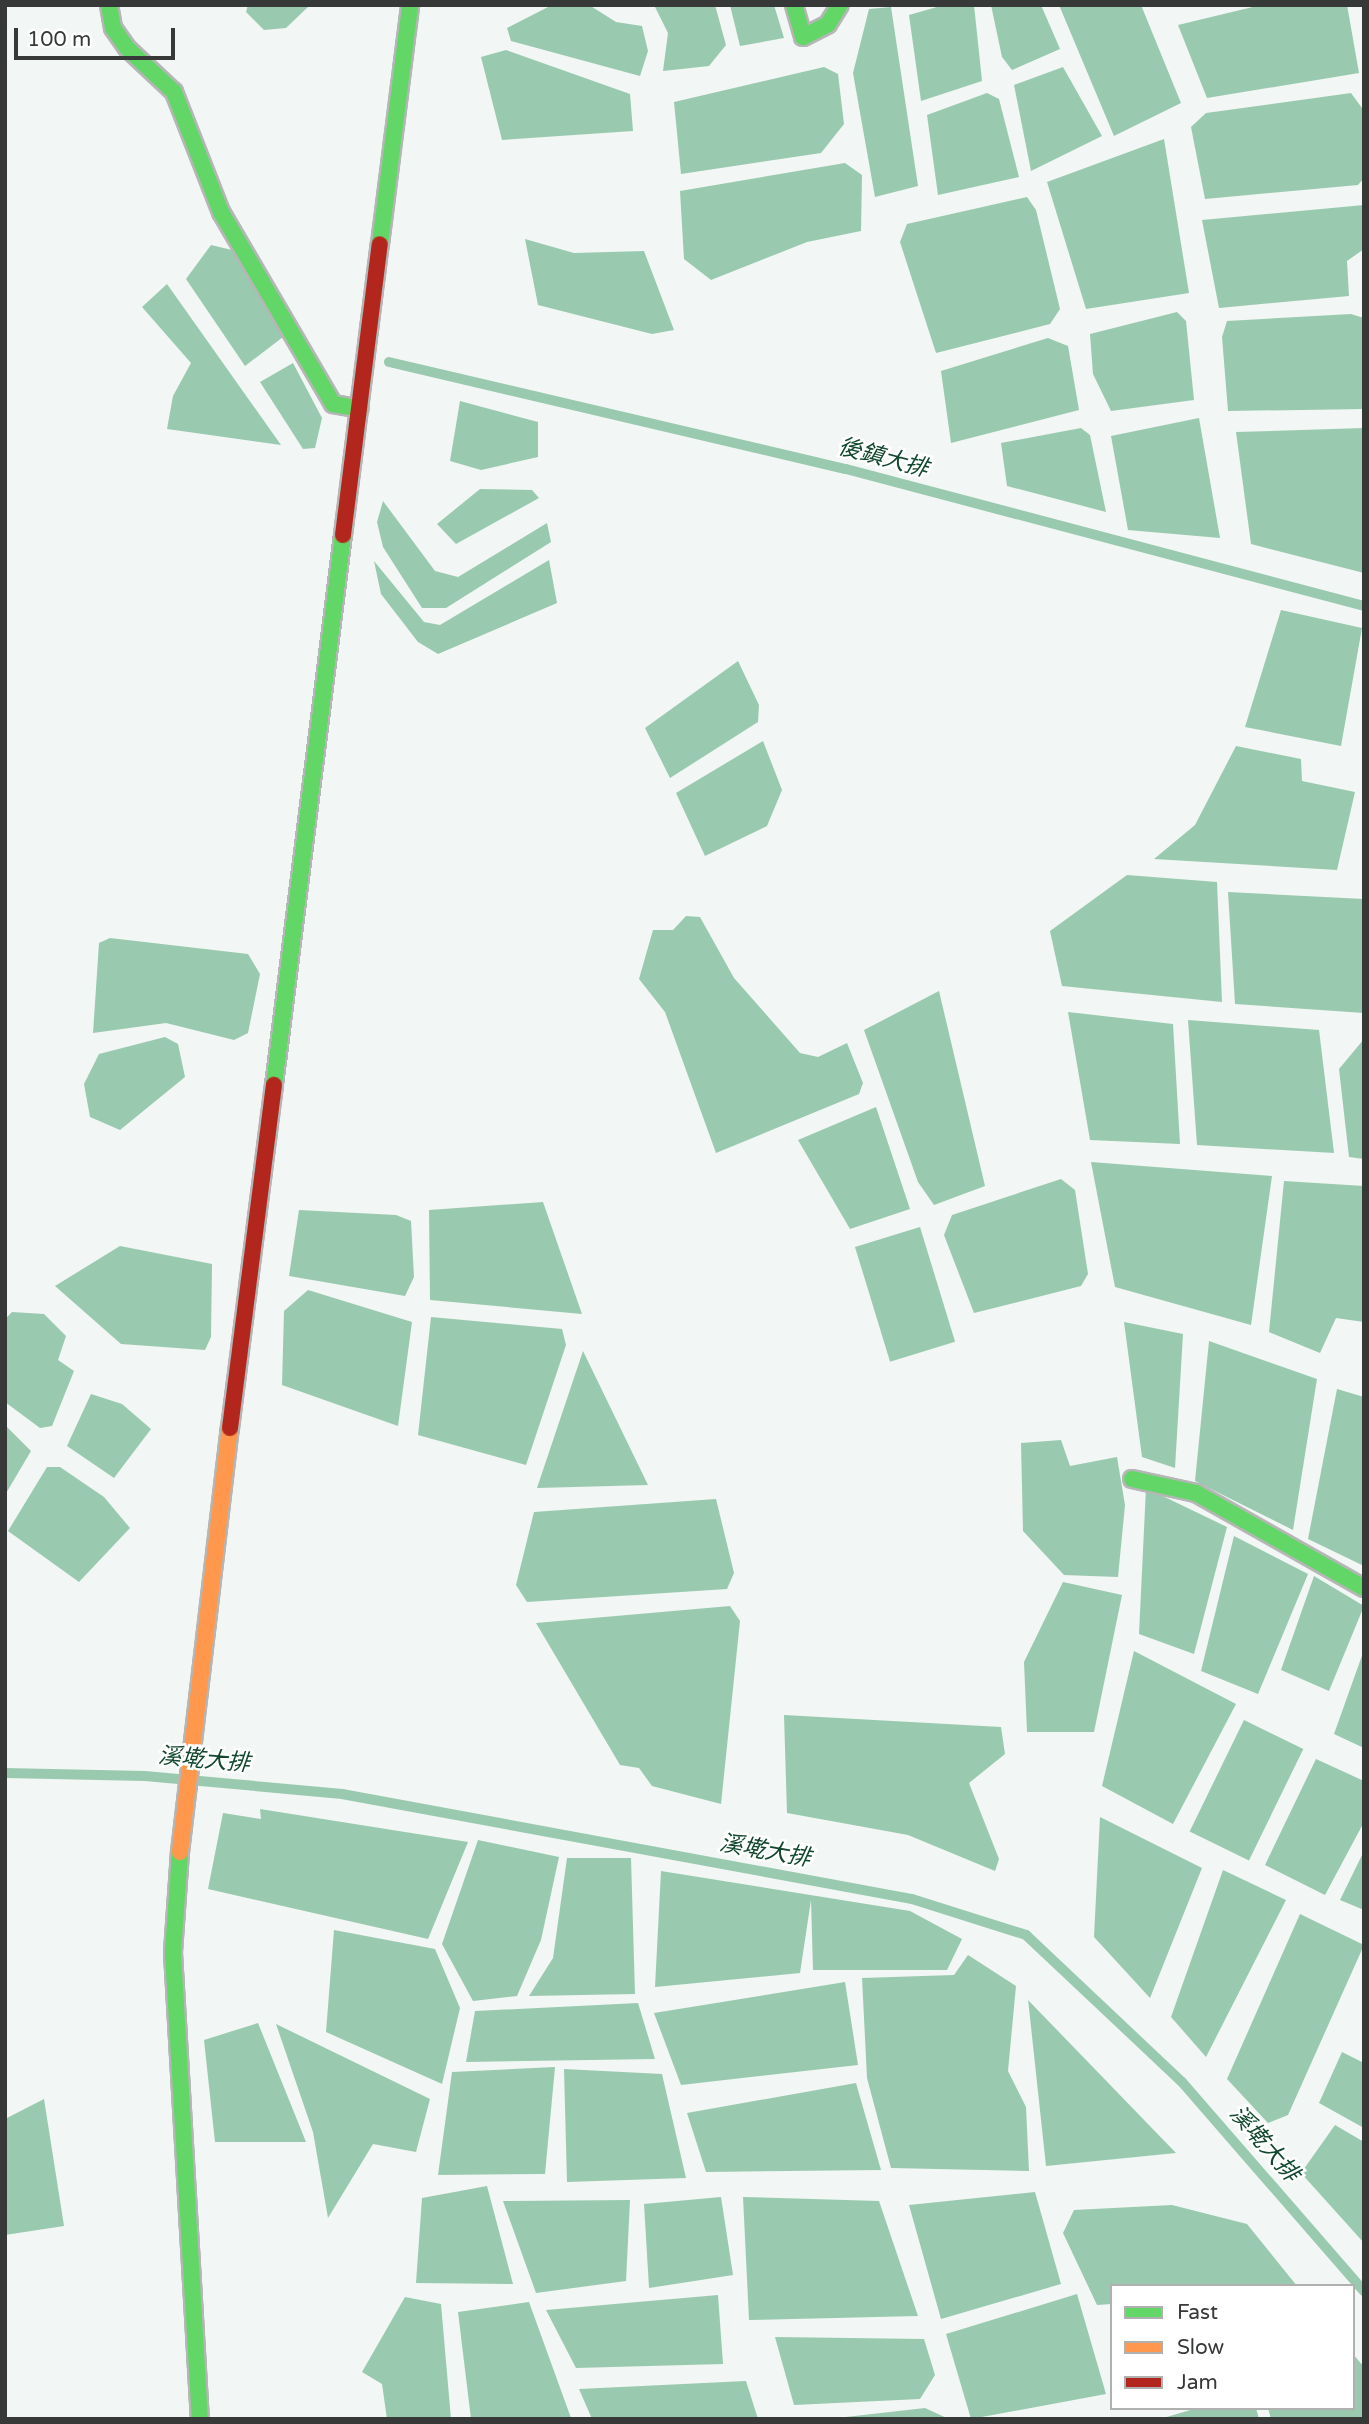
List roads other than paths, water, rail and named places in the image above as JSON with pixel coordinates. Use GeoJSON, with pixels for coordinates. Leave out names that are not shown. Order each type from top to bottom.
{"type":"FeatureCollection","features":[{"type":"Feature","properties":{"kind":"main road"},"geometry":{"type":"LineString","coordinates":[[109,5],[113,28],[127,48],[174,92],[200,145],[221,212],[332,404],[360,409]]}},
{"type":"Feature","properties":{"kind":"main road"},"geometry":{"type":"LineString","coordinates":[[200,2419],[173,1953],[186,1781],[410,5]]}},
{"type":"Feature","properties":{"kind":"main road"},"geometry":{"type":"LineString","coordinates":[[794,5],[803,37],[828,24],[841,5]]}},
{"type":"Feature","properties":{"kind":"main road"},"geometry":{"type":"LineString","coordinates":[[1132,1479],[1196,1493],[1364,1588]]}},
{"type":"Feature","properties":{"kind":"waterway","name":"後鎮大排"},"geometry":{"type":"LineString","coordinates":[[389,362],[846,469],[1364,606]]}},
{"type":"Feature","properties":{"kind":"waterway","name":"溪墘大排"},"geometry":{"type":"LineString","coordinates":[[5,1773],[145,1776],[342,1794],[912,1899],[1026,1935],[1182,2082],[1364,2291]]}}]}
